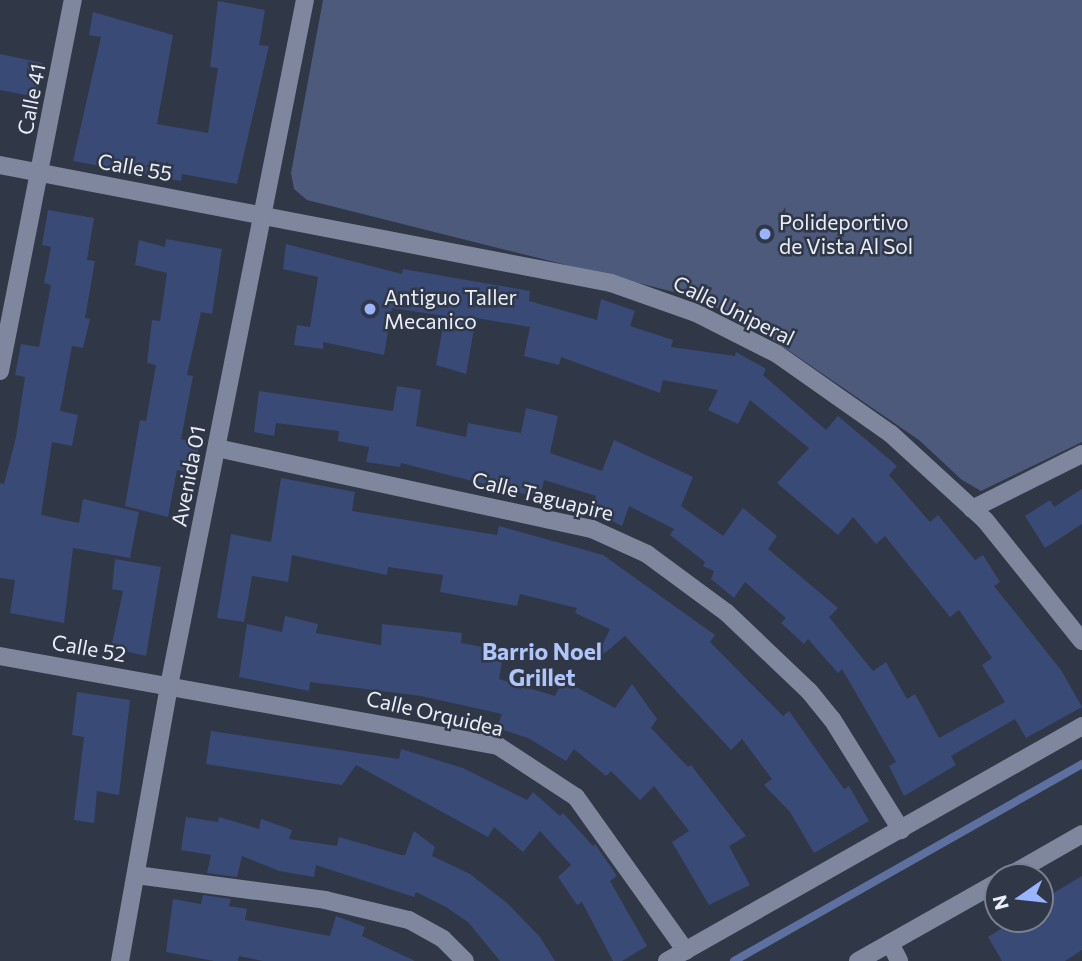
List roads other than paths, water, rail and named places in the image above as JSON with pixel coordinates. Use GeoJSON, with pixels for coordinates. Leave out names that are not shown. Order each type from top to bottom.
{"type":"FeatureCollection","features":[{"type":"Feature","properties":{"kind":"street","name":"Calle 41"},"geometry":{"type":"LineString","coordinates":[[0,371],[73,0]]}},
{"type":"Feature","properties":{"kind":"street","name":"Avenida 01"},"geometry":{"type":"LineString","coordinates":[[120,961],[169,686],[305,0]]}},
{"type":"Feature","properties":{"kind":"street","name":"Calle 55"},"geometry":{"type":"LineString","coordinates":[[0,165],[262,213]]}},
{"type":"Feature","properties":{"kind":"street","name":"Calle Uniperal"},"geometry":{"type":"LineString","coordinates":[[262,213],[611,283],[696,313],[817,378],[891,433],[972,509],[1027,568],[1082,641]]}},
{"type":"Feature","properties":{"kind":"street","name":"Calle Taguapire"},"geometry":{"type":"LineString","coordinates":[[217,449],[408,486],[592,530],[647,554],[727,613],[809,691],[832,719],[901,830]]}},
{"type":"Feature","properties":{"kind":"street"},"geometry":{"type":"LineString","coordinates":[[972,509],[1082,454]]}},
{"type":"Feature","properties":{"kind":"street","name":"Calle 52"},"geometry":{"type":"LineString","coordinates":[[0,656],[169,686]]}},
{"type":"Feature","properties":{"kind":"street","name":"Calle Orquidea"},"geometry":{"type":"LineString","coordinates":[[169,686],[498,746],[576,797],[686,951]]}},
{"type":"Feature","properties":{"kind":"street"},"geometry":{"type":"LineString","coordinates":[[667,961],[1082,726]]}},
{"type":"Feature","properties":{"kind":"street"},"geometry":{"type":"LineString","coordinates":[[1031,863],[1082,834]]}},
{"type":"Feature","properties":{"kind":"street"},"geometry":{"type":"LineString","coordinates":[[136,874],[325,900],[409,920],[443,939],[465,961]]}},
{"type":"Feature","properties":{"kind":"street"},"geometry":{"type":"LineString","coordinates":[[858,961],[984,890]]}},
{"type":"Feature","properties":{"kind":"street"},"geometry":{"type":"LineString","coordinates":[[890,943],[899,961]]}},
{"type":"Feature","properties":{"kind":"waterway"},"geometry":{"type":"LineString","coordinates":[[734,961],[1082,764]]}},
{"type":"Feature","properties":{"kind":"place","name":"Polideportivo de Vista Al Sol"},"geometry":{"type":"Point","coordinates":[765,234]}},
{"type":"Feature","properties":{"kind":"place","name":"Antiguo Taller Mecanico"},"geometry":{"type":"Point","coordinates":[370,309]}},
{"type":"Feature","properties":{"kind":"district","name":"Barrio Noel Grillet"},"geometry":{"type":"Point","coordinates":[542,664]}}]}
